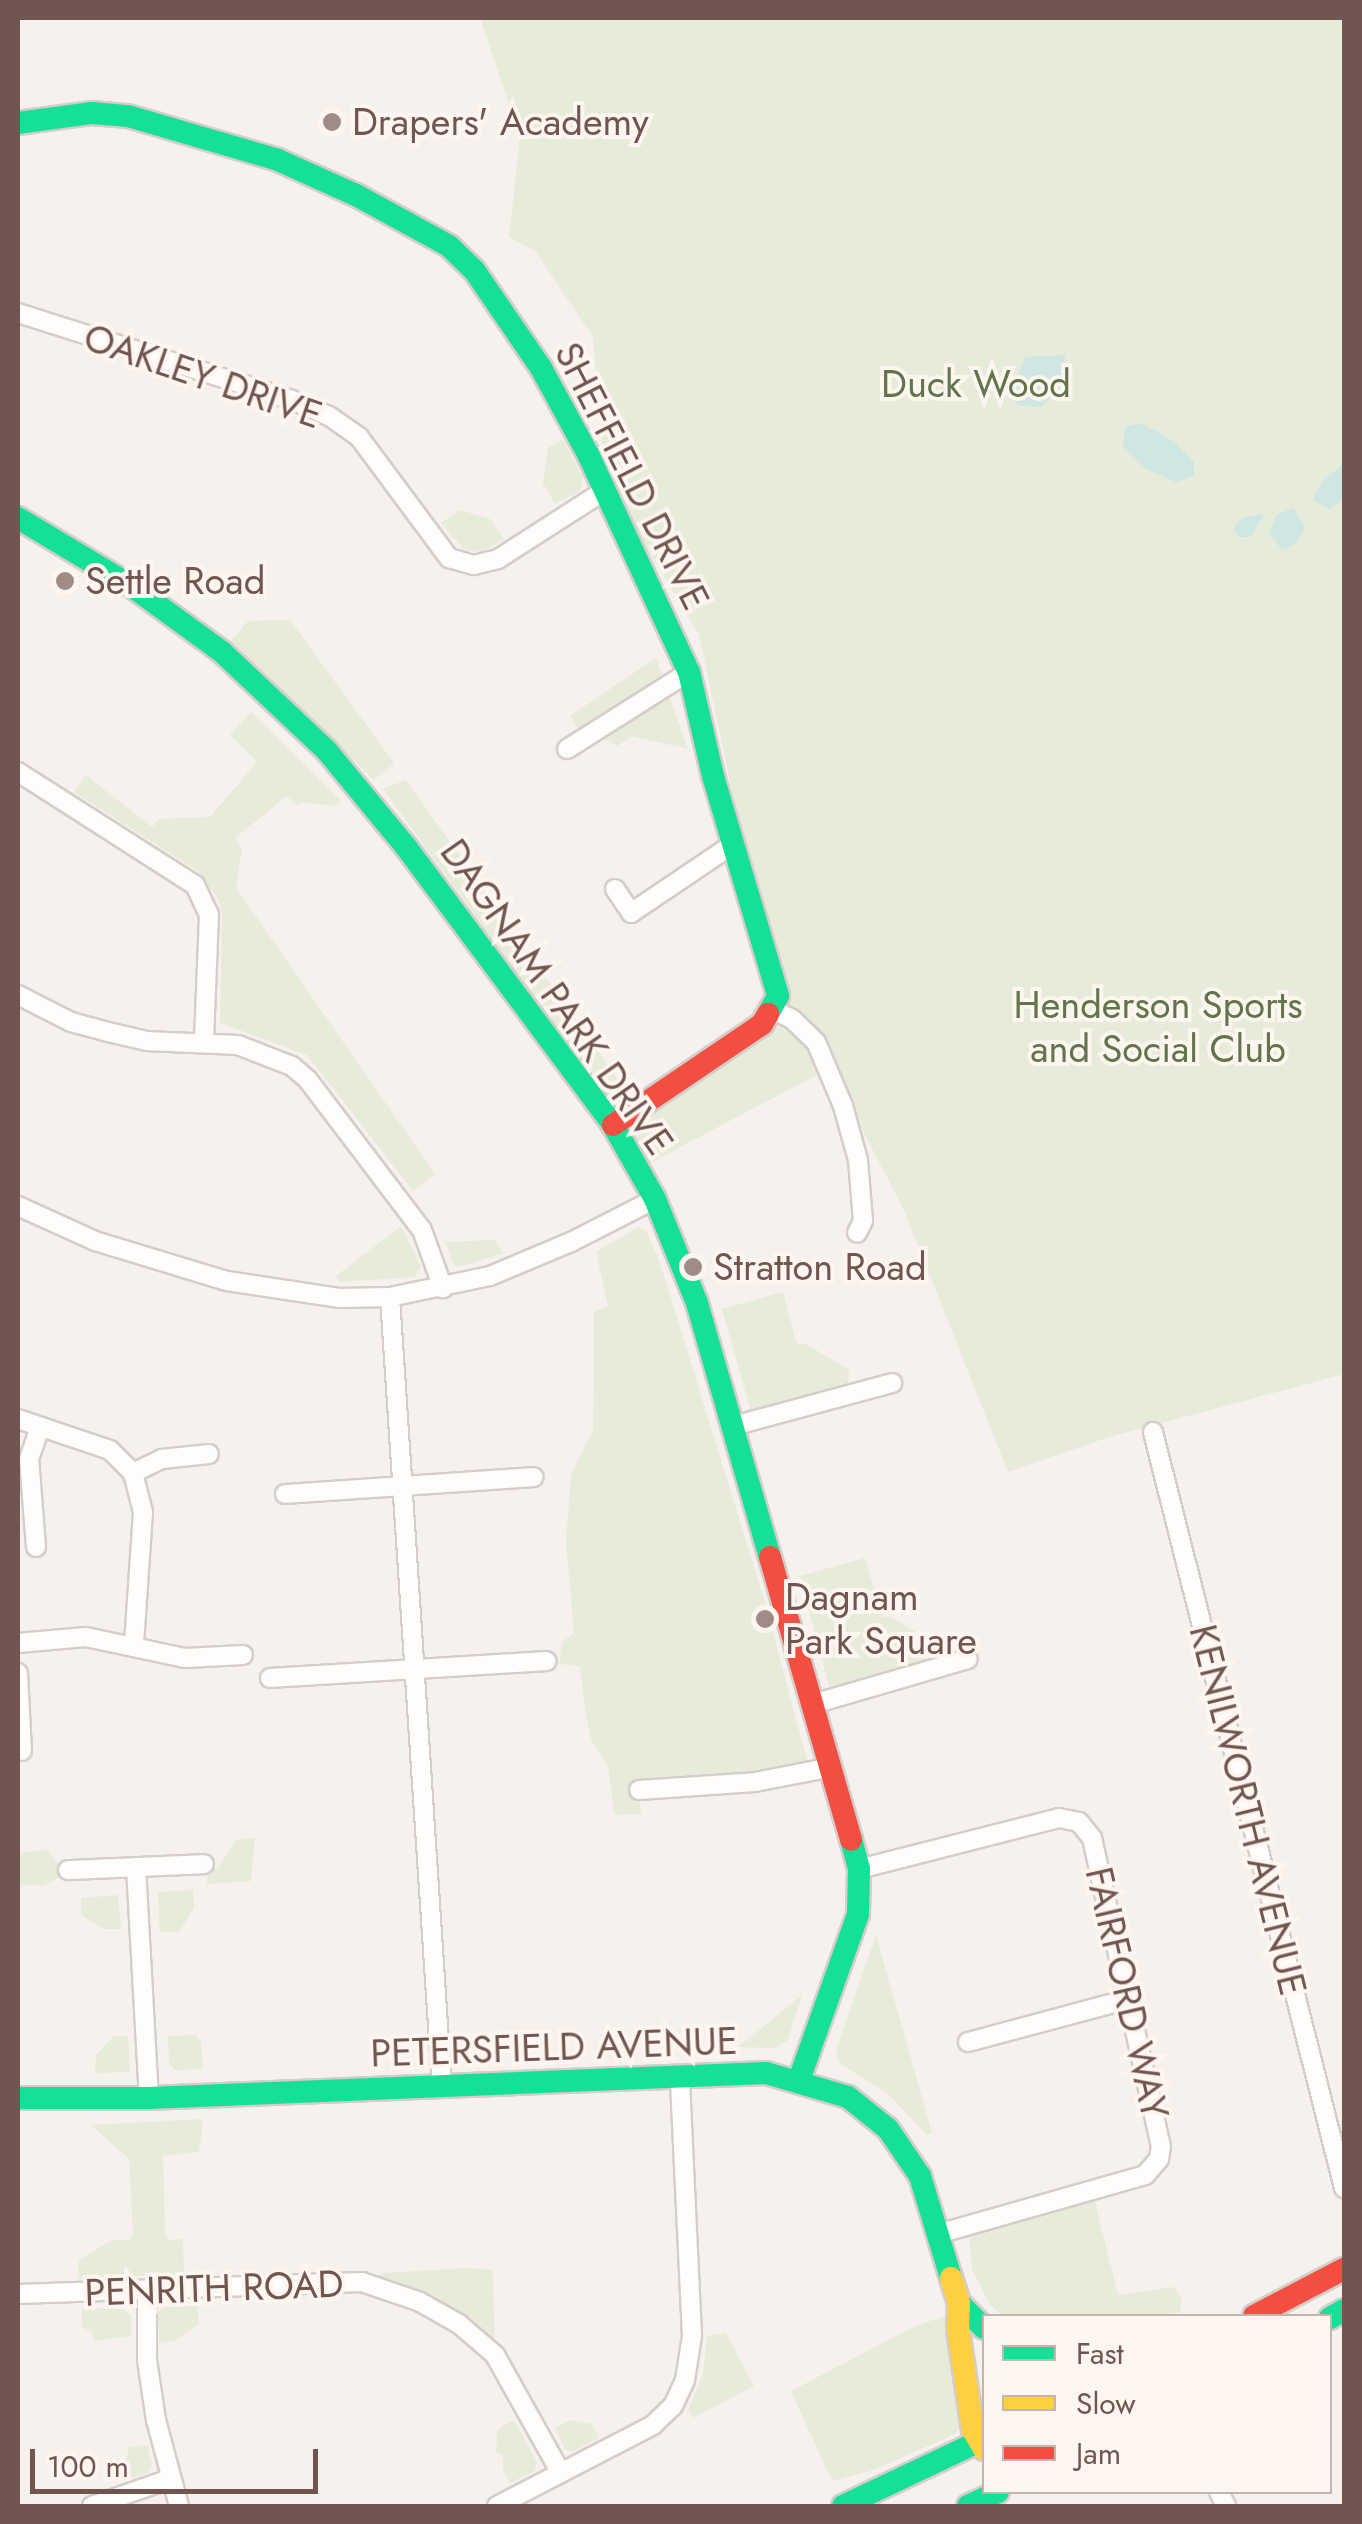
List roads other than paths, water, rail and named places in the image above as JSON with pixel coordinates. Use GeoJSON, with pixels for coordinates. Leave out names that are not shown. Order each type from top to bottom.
{"type":"FeatureCollection","features":[{"type":"Feature","properties":{"kind":"main road","name":"SHEFFIELD DRIVE"},"geometry":{"type":"LineString","coordinates":[[18,123],[110,114],[218,140],[278,160],[356,195],[449,246],[474,270],[541,368],[690,672],[732,844],[776,978],[778,996],[774,1010]]}},
{"type":"Feature","properties":{"kind":"main road","name":"DAGNAM PARK DRIVE"},"geometry":{"type":"LineString","coordinates":[[18,518],[132,588],[222,652],[327,752],[406,846],[613,1125],[655,1199],[697,1303],[859,1869],[858,1914],[799,2080]]}},
{"type":"Feature","properties":{"kind":"main road"},"geometry":{"type":"LineString","coordinates":[[613,1125],[762,1024],[774,1010]]}},
{"type":"Feature","properties":{"kind":"main road","name":"PETERSFIELD AVENUE"},"geometry":{"type":"LineString","coordinates":[[18,2098],[149,2098],[766,2073],[848,2097],[888,2129],[920,2176],[959,2303],[958,2329],[980,2440]]}},
{"type":"Feature","properties":{"kind":"main road"},"geometry":{"type":"LineString","coordinates":[[1258,2314],[1344,2269]]}},
{"type":"Feature","properties":{"kind":"main road","name":"PETERSFIELD AVENUE"},"geometry":{"type":"LineString","coordinates":[[959,2303],[982,2326]]}},
{"type":"Feature","properties":{"kind":"main road"},"geometry":{"type":"LineString","coordinates":[[843,2506],[980,2440]]}},
{"type":"Feature","properties":{"kind":"main road"},"geometry":{"type":"LineString","coordinates":[[968,2506],[994,2494]]}},
{"type":"Feature","properties":{"kind":"street","name":"OAKLEY DRIVE"},"geometry":{"type":"LineString","coordinates":[[18,313],[292,400],[329,416],[359,437],[449,558],[462,562],[474,565],[498,559],[604,491]]}},
{"type":"Feature","properties":{"kind":"street"},"geometry":{"type":"LineString","coordinates":[[567,749],[690,672]]}},
{"type":"Feature","properties":{"kind":"street"},"geometry":{"type":"LineString","coordinates":[[18,772],[195,885],[209,915],[204,1042]]}},
{"type":"Feature","properties":{"kind":"street"},"geometry":{"type":"LineString","coordinates":[[615,890],[631,913],[732,844]]}},
{"type":"Feature","properties":{"kind":"street"},"geometry":{"type":"LineString","coordinates":[[18,995],[58,1016],[146,1041],[238,1045],[272,1056],[308,1080],[422,1230],[442,1288]]}},
{"type":"Feature","properties":{"kind":"street"},"geometry":{"type":"LineString","coordinates":[[774,1010],[792,1019],[816,1042],[844,1106],[858,1160],[863,1221],[858,1232]]}},
{"type":"Feature","properties":{"kind":"street"},"geometry":{"type":"LineString","coordinates":[[18,1206],[95,1241],[226,1280],[295,1293],[390,1297],[442,1288],[531,1260],[655,1199]]}},
{"type":"Feature","properties":{"kind":"street"},"geometry":{"type":"LineString","coordinates":[[390,1297],[442,2086]]}},
{"type":"Feature","properties":{"kind":"street"},"geometry":{"type":"LineString","coordinates":[[733,1426],[892,1383]]}},
{"type":"Feature","properties":{"kind":"street"},"geometry":{"type":"LineString","coordinates":[[18,1419],[110,1450],[133,1473],[143,1500],[134,1644]]}},
{"type":"Feature","properties":{"kind":"street"},"geometry":{"type":"LineString","coordinates":[[36,1547],[29,1459],[40,1427]]}},
{"type":"Feature","properties":{"kind":"street","name":"KENILWORTH AVENUE"},"geometry":{"type":"LineString","coordinates":[[1154,1432],[1344,2188]]}},
{"type":"Feature","properties":{"kind":"street"},"geometry":{"type":"LineString","coordinates":[[133,1473],[162,1459],[210,1454]]}},
{"type":"Feature","properties":{"kind":"street"},"geometry":{"type":"LineString","coordinates":[[285,1494],[533,1477]]}},
{"type":"Feature","properties":{"kind":"street"},"geometry":{"type":"LineString","coordinates":[[18,1643],[86,1638],[134,1644],[185,1658],[244,1655]]}},
{"type":"Feature","properties":{"kind":"street"},"geometry":{"type":"LineString","coordinates":[[813,1704],[968,1658]]}},
{"type":"Feature","properties":{"kind":"street"},"geometry":{"type":"LineString","coordinates":[[270,1678],[546,1661]]}},
{"type":"Feature","properties":{"kind":"street"},"geometry":{"type":"LineString","coordinates":[[18,1673],[22,1751]]}},
{"type":"Feature","properties":{"kind":"street"},"geometry":{"type":"LineString","coordinates":[[640,1790],[755,1782],[832,1768]]}},
{"type":"Feature","properties":{"kind":"street","name":"FAIRFORD WAY"},"geometry":{"type":"LineString","coordinates":[[859,1869],[1059,1818],[1079,1822],[1092,1838],[1161,2146],[1154,2166],[1135,2178],[938,2234]]}},
{"type":"Feature","properties":{"kind":"street"},"geometry":{"type":"LineString","coordinates":[[68,1870],[204,1864]]}},
{"type":"Feature","properties":{"kind":"street"},"geometry":{"type":"LineString","coordinates":[[136,1867],[149,2098]]}},
{"type":"Feature","properties":{"kind":"street"},"geometry":{"type":"LineString","coordinates":[[968,2042],[1128,1999]]}},
{"type":"Feature","properties":{"kind":"street"},"geometry":{"type":"LineString","coordinates":[[496,2506],[653,2425],[672,2406],[687,2374],[692,2336],[680,2077]]}},
{"type":"Feature","properties":{"kind":"street","name":"PENRITH ROAD"},"geometry":{"type":"LineString","coordinates":[[18,2294],[350,2282],[420,2302],[459,2324],[495,2355],[561,2473]]}},
{"type":"Feature","properties":{"kind":"street"},"geometry":{"type":"LineString","coordinates":[[147,2291],[147,2360],[179,2506]]}},
{"type":"Feature","properties":{"kind":"street"},"geometry":{"type":"LineString","coordinates":[[92,2506],[170,2478]]}},
{"type":"Feature","properties":{"kind":"place","name":"Drapers' Academy"},"geometry":{"type":"Point","coordinates":[332,122]}},
{"type":"Feature","properties":{"kind":"place","name":"Settle Road"},"geometry":{"type":"Point","coordinates":[65,581]}},
{"type":"Feature","properties":{"kind":"place","name":"Stratton Road"},"geometry":{"type":"Point","coordinates":[693,1267]}},
{"type":"Feature","properties":{"kind":"place","name":"Dagnam Park Square"},"geometry":{"type":"Point","coordinates":[765,1619]}},
{"type":"Feature","properties":{"kind":"park label","name":"Duck Wood"},"geometry":{"type":"Point","coordinates":[976,384]}},
{"type":"Feature","properties":{"kind":"park label","name":"Henderson Sports and Social Club"},"geometry":{"type":"Point","coordinates":[1158,1027]}}]}
